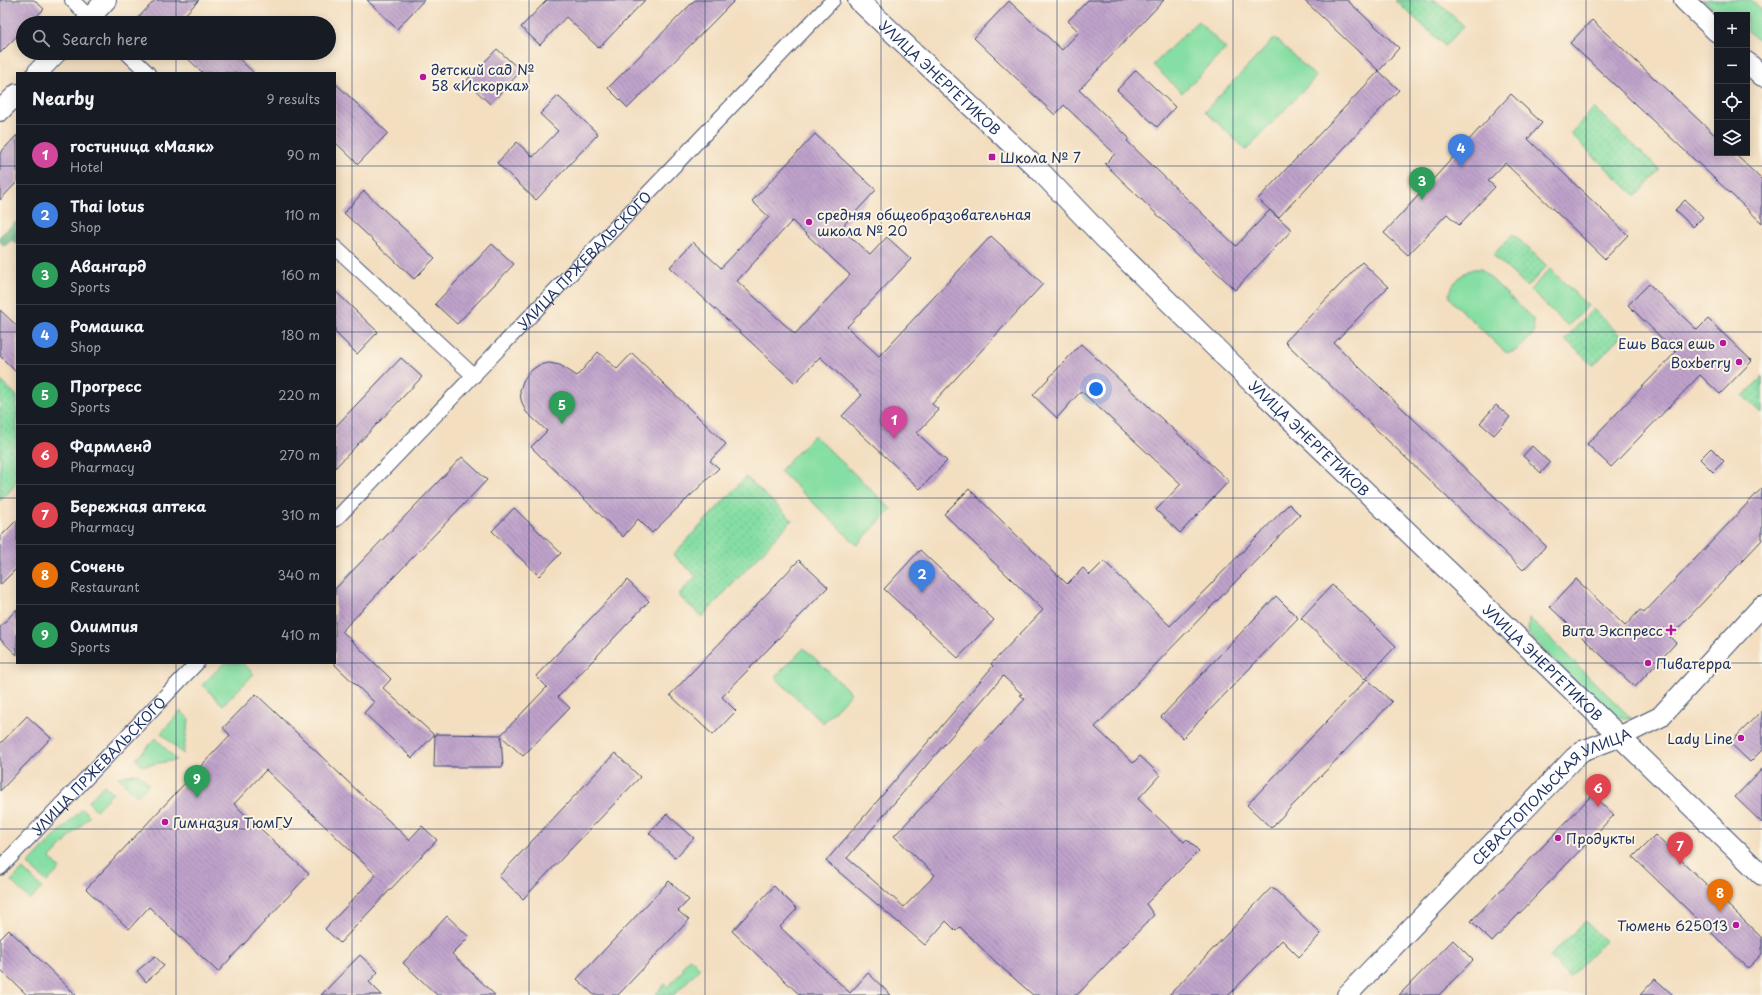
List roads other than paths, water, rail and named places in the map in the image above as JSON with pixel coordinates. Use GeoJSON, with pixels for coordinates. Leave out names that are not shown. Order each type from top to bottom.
{"type":"FeatureCollection","features":[{"type":"Feature","properties":{"kind":"street"},"geometry":{"type":"LineString","coordinates":[[72,0],[86,16]]}},
{"type":"Feature","properties":{"kind":"street"},"geometry":{"type":"LineString","coordinates":[[94,16],[106,0]]}},
{"type":"Feature","properties":{"kind":"street","name":"УЛИЦА ПРЖЕВАЛЬСКОГО"},"geometry":{"type":"LineString","coordinates":[[336,519],[833,0]]}},
{"type":"Feature","properties":{"kind":"street","name":"УЛИЦА ЭНЕРГЕТИКОВ"},"geometry":{"type":"LineString","coordinates":[[858,0],[1041,172],[1103,237],[1224,356],[1507,627],[1762,875]]}},
{"type":"Feature","properties":{"kind":"street"},"geometry":{"type":"LineString","coordinates":[[1684,0],[1714,29]]}},
{"type":"Feature","properties":{"kind":"street"},"geometry":{"type":"LineString","coordinates":[[38,72],[49,60]]}},
{"type":"Feature","properties":{"kind":"street"},"geometry":{"type":"LineString","coordinates":[[134,60],[147,72]]}},
{"type":"Feature","properties":{"kind":"street"},"geometry":{"type":"LineString","coordinates":[[1750,65],[1762,76]]}},
{"type":"Feature","properties":{"kind":"street"},"geometry":{"type":"LineString","coordinates":[[0,111],[16,95]]}},
{"type":"Feature","properties":{"kind":"street"},"geometry":{"type":"LineString","coordinates":[[336,248],[474,376]]}},
{"type":"Feature","properties":{"kind":"street","name":"СЕВАСТОПОЛЬСКАЯ УЛИЦА"},"geometry":{"type":"LineString","coordinates":[[1347,995],[1574,758],[1582,751],[1619,737],[1660,718],[1762,606]]}},
{"type":"Feature","properties":{"kind":"street","name":"УЛИЦА ПРЖЕВАЛЬСКОГО"},"geometry":{"type":"LineString","coordinates":[[0,868],[196,664]]}},
{"type":"Feature","properties":{"kind":"place","name":"детский сад № 58 «Искорка»"},"geometry":{"type":"Point","coordinates":[423,77]}},
{"type":"Feature","properties":{"kind":"place","name":"Школа № 7"},"geometry":{"type":"Point","coordinates":[992,157]}},
{"type":"Feature","properties":{"kind":"place","name":"Ромашка"},"geometry":{"type":"Point","coordinates":[1461,167]}},
{"type":"Feature","properties":{"kind":"place","name":"Авангард"},"geometry":{"type":"Point","coordinates":[1422,200]}},
{"type":"Feature","properties":{"kind":"place","name":"средняя общеобразовательная школа № 20"},"geometry":{"type":"Point","coordinates":[809,222]}},
{"type":"Feature","properties":{"kind":"place","name":"Ешь Вася ешь"},"geometry":{"type":"Point","coordinates":[1723,343]}},
{"type":"Feature","properties":{"kind":"place","name":"Boxberry"},"geometry":{"type":"Point","coordinates":[1739,362]}},
{"type":"Feature","properties":{"kind":"place","name":"Прогресс"},"geometry":{"type":"Point","coordinates":[562,424]}},
{"type":"Feature","properties":{"kind":"place","name":"гостиница «Маяк»"},"geometry":{"type":"Point","coordinates":[894,439]}},
{"type":"Feature","properties":{"kind":"place","name":"Thai lotus"},"geometry":{"type":"Point","coordinates":[922,593]}},
{"type":"Feature","properties":{"kind":"place","name":"Вита Экспресс"},"geometry":{"type":"Point","coordinates":[1671,630]}},
{"type":"Feature","properties":{"kind":"place","name":"Пиватерра"},"geometry":{"type":"Point","coordinates":[1648,663]}},
{"type":"Feature","properties":{"kind":"place","name":"Lady Line"},"geometry":{"type":"Point","coordinates":[1741,738]}},
{"type":"Feature","properties":{"kind":"place","name":"Олимпия"},"geometry":{"type":"Point","coordinates":[197,798]}},
{"type":"Feature","properties":{"kind":"place","name":"Фармленд"},"geometry":{"type":"Point","coordinates":[1598,807]}},
{"type":"Feature","properties":{"kind":"place","name":"Гимназия ТюмГУ"},"geometry":{"type":"Point","coordinates":[165,822]}},
{"type":"Feature","properties":{"kind":"place","name":"Продукты"},"geometry":{"type":"Point","coordinates":[1558,838]}},
{"type":"Feature","properties":{"kind":"place","name":"Бережная аптека"},"geometry":{"type":"Point","coordinates":[1680,865]}},
{"type":"Feature","properties":{"kind":"place","name":"Сочень"},"geometry":{"type":"Point","coordinates":[1720,912]}},
{"type":"Feature","properties":{"kind":"place","name":"Тюмень 625013"},"geometry":{"type":"Point","coordinates":[1736,925]}}]}
